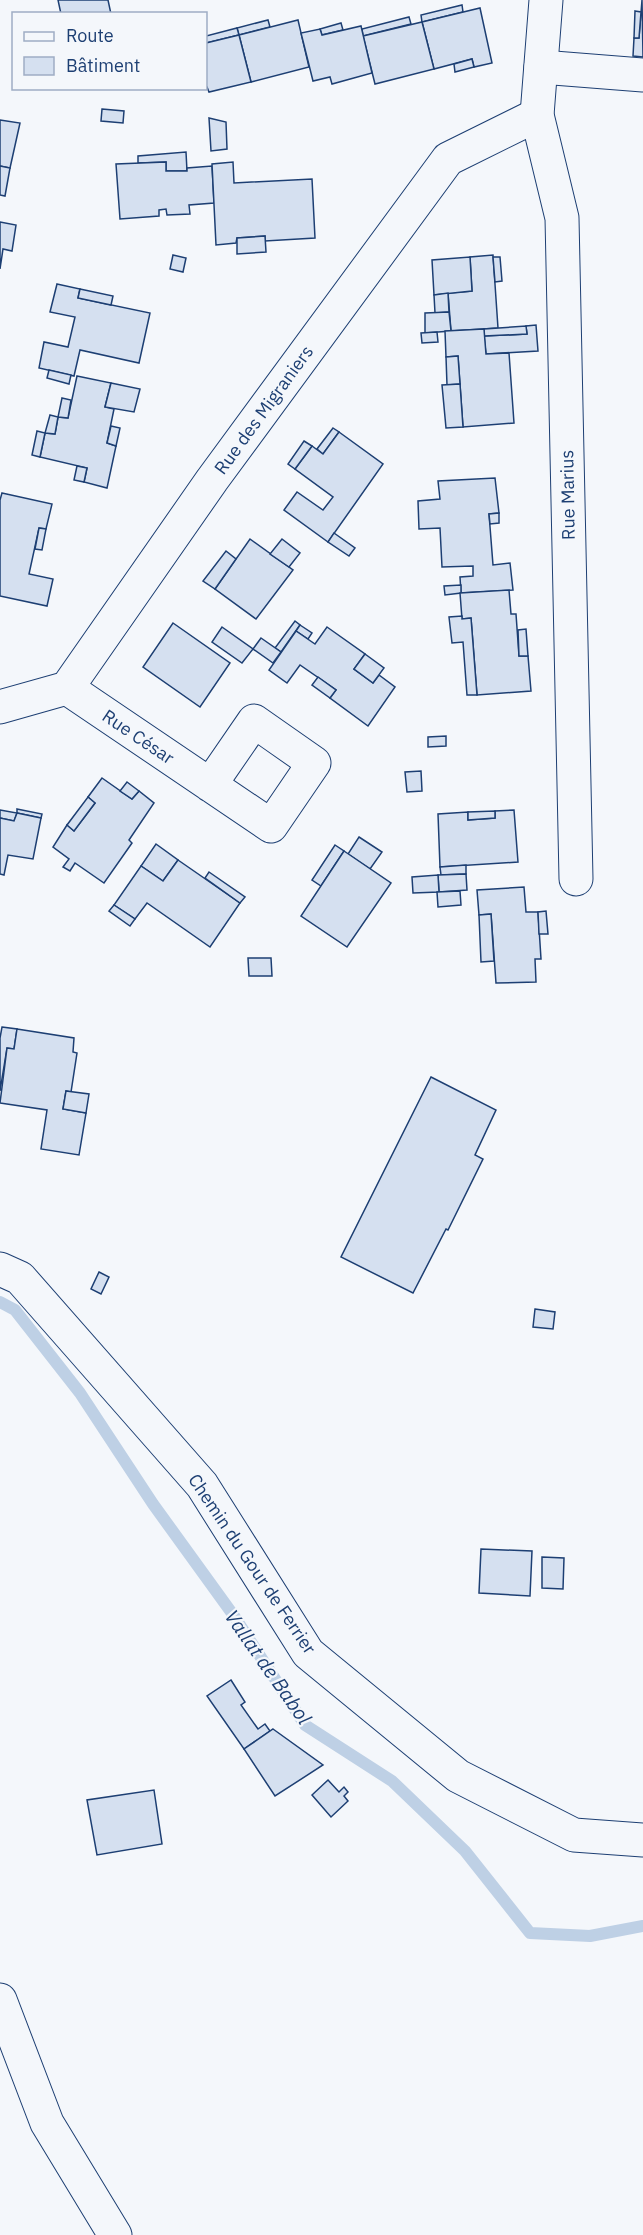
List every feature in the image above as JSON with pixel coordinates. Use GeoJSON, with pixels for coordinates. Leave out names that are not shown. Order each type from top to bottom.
{"type":"FeatureCollection","features":[{"type":"Feature","properties":{"kind":"street","name":"Rue Marius"},"geometry":{"type":"LineString","coordinates":[[546,0],[537,115],[562,218],[576,879]]}},
{"type":"Feature","properties":{"kind":"street"},"geometry":{"type":"LineString","coordinates":[[541,67],[643,75]]}},
{"type":"Feature","properties":{"kind":"street","name":"Rue des Migraniers"},"geometry":{"type":"LineString","coordinates":[[67,688],[212,480],[448,159],[537,115]]}},
{"type":"Feature","properties":{"kind":"street"},"geometry":{"type":"LineString","coordinates":[[0,707],[67,688]]}},
{"type":"Feature","properties":{"kind":"street","name":"Rue César"},"geometry":{"type":"LineString","coordinates":[[67,688],[210,785]]}},
{"type":"Feature","properties":{"kind":"street","name":"Chemin du Gour de Ferrier"},"geometry":{"type":"LineString","coordinates":[[0,1269],[20,1278],[202,1485],[308,1653],[458,1776],[573,1835],[643,1840]]}},
{"type":"Feature","properties":{"kind":"street"},"geometry":{"type":"LineString","coordinates":[[0,2000],[47,2123],[115,2235]]}},
{"type":"Feature","properties":{"kind":"building"},"geometry":{"type":"Polygon","coordinates":[[[58,0],[108,0],[111,12],[61,12],[58,0]]]}},
{"type":"Feature","properties":{"kind":"building"},"geometry":{"type":"Polygon","coordinates":[[[642,0],[643,57],[633,56],[634,38],[639,38],[642,0]]]}},
{"type":"Feature","properties":{"kind":"building"},"geometry":{"type":"Polygon","coordinates":[[[462,5],[463,12],[422,22],[421,15],[462,5]]]}},
{"type":"Feature","properties":{"kind":"building"},"geometry":{"type":"Polygon","coordinates":[[[480,8],[492,63],[474,67],[472,59],[434,69],[422,22],[480,8]]]}},
{"type":"Feature","properties":{"kind":"building"},"geometry":{"type":"Polygon","coordinates":[[[635,11],[641,12],[639,38],[634,38],[635,11]]]}},
{"type":"Feature","properties":{"kind":"building"},"geometry":{"type":"Polygon","coordinates":[[[409,17],[411,24],[363,36],[362,29],[409,17]]]}},
{"type":"Feature","properties":{"kind":"building"},"geometry":{"type":"Polygon","coordinates":[[[268,20],[270,27],[239,35],[237,28],[268,20]]]}},
{"type":"Feature","properties":{"kind":"building"},"geometry":{"type":"Polygon","coordinates":[[[298,20],[309,67],[251,82],[239,35],[298,20]]]}},
{"type":"Feature","properties":{"kind":"building"},"geometry":{"type":"Polygon","coordinates":[[[422,22],[434,69],[375,84],[363,36],[422,22]]]}},
{"type":"Feature","properties":{"kind":"building"},"geometry":{"type":"Polygon","coordinates":[[[341,23],[343,30],[322,35],[320,29],[341,23]]]}},
{"type":"Feature","properties":{"kind":"building"},"geometry":{"type":"Polygon","coordinates":[[[361,26],[372,73],[332,84],[330,77],[313,81],[301,33],[320,29],[322,35],[361,26]]]}},
{"type":"Feature","properties":{"kind":"building"},"geometry":{"type":"Polygon","coordinates":[[[237,28],[239,35],[207,43],[207,36],[237,28]]]}},
{"type":"Feature","properties":{"kind":"building"},"geometry":{"type":"Polygon","coordinates":[[[239,35],[251,82],[209,92],[207,43],[239,35]]]}},
{"type":"Feature","properties":{"kind":"building"},"geometry":{"type":"Polygon","coordinates":[[[472,59],[474,67],[455,72],[454,64],[472,59]]]}},
{"type":"Feature","properties":{"kind":"building"},"geometry":{"type":"Polygon","coordinates":[[[102,109],[124,111],[123,123],[101,121],[102,109]]]}},
{"type":"Feature","properties":{"kind":"building"},"geometry":{"type":"Polygon","coordinates":[[[209,118],[226,122],[227,149],[211,151],[209,118]]]}},
{"type":"Feature","properties":{"kind":"building"},"geometry":{"type":"Polygon","coordinates":[[[0,120],[20,123],[10,168],[0,166],[0,120]]]}},
{"type":"Feature","properties":{"kind":"building"},"geometry":{"type":"Polygon","coordinates":[[[186,152],[187,171],[166,171],[166,162],[138,163],[138,156],[186,152]]]}},
{"type":"Feature","properties":{"kind":"building"},"geometry":{"type":"Polygon","coordinates":[[[166,162],[166,171],[187,171],[187,168],[212,166],[214,203],[189,205],[190,214],[167,215],[166,209],[159,210],[159,216],[120,219],[116,164],[166,162]]]}},
{"type":"Feature","properties":{"kind":"building"},"geometry":{"type":"Polygon","coordinates":[[[233,162],[234,183],[312,179],[315,238],[265,241],[265,236],[237,238],[236,243],[216,245],[212,164],[233,162]]]}},
{"type":"Feature","properties":{"kind":"building"},"geometry":{"type":"Polygon","coordinates":[[[0,166],[10,168],[5,196],[0,195],[0,166]]]}},
{"type":"Feature","properties":{"kind":"building"},"geometry":{"type":"Polygon","coordinates":[[[0,222],[16,225],[12,251],[3,249],[0,269],[0,222]]]}},
{"type":"Feature","properties":{"kind":"building"},"geometry":{"type":"Polygon","coordinates":[[[265,236],[266,252],[237,254],[237,238],[265,236]]]}},
{"type":"Feature","properties":{"kind":"building"},"geometry":{"type":"Polygon","coordinates":[[[173,255],[186,258],[183,272],[170,269],[173,255]]]}},
{"type":"Feature","properties":{"kind":"building"},"geometry":{"type":"Polygon","coordinates":[[[493,255],[498,328],[451,331],[448,293],[472,291],[470,257],[493,255]]]}},
{"type":"Feature","properties":{"kind":"building"},"geometry":{"type":"Polygon","coordinates":[[[470,257],[472,291],[434,295],[432,260],[470,257]]]}},
{"type":"Feature","properties":{"kind":"building"},"geometry":{"type":"Polygon","coordinates":[[[493,257],[500,257],[502,281],[495,282],[493,257]]]}},
{"type":"Feature","properties":{"kind":"building"},"geometry":{"type":"Polygon","coordinates":[[[57,284],[80,289],[78,298],[150,313],[139,363],[80,350],[74,376],[39,368],[44,342],[68,347],[75,317],[50,312],[57,284]]]}},
{"type":"Feature","properties":{"kind":"building"},"geometry":{"type":"Polygon","coordinates":[[[80,289],[113,296],[111,305],[78,298],[80,289]]]}},
{"type":"Feature","properties":{"kind":"building"},"geometry":{"type":"Polygon","coordinates":[[[448,293],[449,312],[435,313],[434,295],[448,293]]]}},
{"type":"Feature","properties":{"kind":"building"},"geometry":{"type":"Polygon","coordinates":[[[449,312],[451,331],[425,333],[425,313],[449,312]]]}},
{"type":"Feature","properties":{"kind":"building"},"geometry":{"type":"Polygon","coordinates":[[[536,325],[538,351],[486,354],[484,336],[527,334],[526,326],[536,325]]]}},
{"type":"Feature","properties":{"kind":"building"},"geometry":{"type":"Polygon","coordinates":[[[526,326],[527,334],[484,336],[484,329],[526,326]]]}},
{"type":"Feature","properties":{"kind":"building"},"geometry":{"type":"Polygon","coordinates":[[[484,329],[486,354],[509,353],[514,423],[463,427],[458,356],[446,357],[445,331],[484,329]]]}},
{"type":"Feature","properties":{"kind":"building"},"geometry":{"type":"Polygon","coordinates":[[[437,332],[438,342],[422,343],[421,333],[437,332]]]}},
{"type":"Feature","properties":{"kind":"building"},"geometry":{"type":"Polygon","coordinates":[[[458,356],[460,384],[447,385],[446,357],[458,356]]]}},
{"type":"Feature","properties":{"kind":"building"},"geometry":{"type":"Polygon","coordinates":[[[49,370],[71,375],[69,384],[47,378],[49,370]]]}},
{"type":"Feature","properties":{"kind":"building"},"geometry":{"type":"Polygon","coordinates":[[[77,376],[111,383],[105,407],[114,409],[107,443],[116,446],[107,488],[84,482],[87,468],[40,457],[45,433],[55,434],[58,417],[68,418],[77,376]]]}},
{"type":"Feature","properties":{"kind":"building"},"geometry":{"type":"Polygon","coordinates":[[[111,383],[140,389],[134,412],[105,407],[111,383]]]}},
{"type":"Feature","properties":{"kind":"building"},"geometry":{"type":"Polygon","coordinates":[[[460,384],[463,427],[446,428],[442,385],[460,384]]]}},
{"type":"Feature","properties":{"kind":"building"},"geometry":{"type":"Polygon","coordinates":[[[62,398],[71,400],[68,418],[58,417],[62,398]]]}},
{"type":"Feature","properties":{"kind":"building"},"geometry":{"type":"Polygon","coordinates":[[[50,415],[58,417],[55,434],[45,433],[50,415]]]}},
{"type":"Feature","properties":{"kind":"building"},"geometry":{"type":"Polygon","coordinates":[[[111,426],[120,428],[116,446],[107,443],[111,426]]]}},
{"type":"Feature","properties":{"kind":"building"},"geometry":{"type":"Polygon","coordinates":[[[333,428],[339,432],[323,454],[317,449],[333,428]]]}},
{"type":"Feature","properties":{"kind":"building"},"geometry":{"type":"Polygon","coordinates":[[[37,431],[45,433],[40,457],[32,455],[37,431]]]}},
{"type":"Feature","properties":{"kind":"building"},"geometry":{"type":"Polygon","coordinates":[[[339,432],[383,464],[328,542],[284,510],[297,492],[323,510],[333,497],[295,469],[312,446],[323,454],[339,432]]]}},
{"type":"Feature","properties":{"kind":"building"},"geometry":{"type":"Polygon","coordinates":[[[304,441],[312,446],[295,469],[288,464],[304,441]]]}},
{"type":"Feature","properties":{"kind":"building"},"geometry":{"type":"Polygon","coordinates":[[[77,466],[87,468],[84,482],[74,480],[77,466]]]}},
{"type":"Feature","properties":{"kind":"building"},"geometry":{"type":"Polygon","coordinates":[[[495,478],[499,513],[489,514],[493,565],[510,563],[513,590],[461,593],[460,577],[473,576],[473,566],[442,567],[440,528],[419,529],[418,501],[440,499],[438,481],[495,478]]]}},
{"type":"Feature","properties":{"kind":"building"},"geometry":{"type":"Polygon","coordinates":[[[2,493],[52,504],[46,529],[39,528],[29,574],[53,579],[47,606],[0,596],[0,500],[2,493]]]}},
{"type":"Feature","properties":{"kind":"building"},"geometry":{"type":"Polygon","coordinates":[[[499,513],[499,523],[490,524],[489,514],[499,513]]]}},
{"type":"Feature","properties":{"kind":"building"},"geometry":{"type":"Polygon","coordinates":[[[39,528],[46,529],[42,550],[35,549],[39,528]]]}},
{"type":"Feature","properties":{"kind":"building"},"geometry":{"type":"Polygon","coordinates":[[[334,533],[355,548],[349,556],[328,542],[334,533]]]}},
{"type":"Feature","properties":{"kind":"building"},"geometry":{"type":"Polygon","coordinates":[[[250,539],[293,570],[256,619],[215,589],[250,539]]]}},
{"type":"Feature","properties":{"kind":"building"},"geometry":{"type":"Polygon","coordinates":[[[282,539],[300,553],[289,567],[270,554],[282,539]]]}},
{"type":"Feature","properties":{"kind":"building"},"geometry":{"type":"Polygon","coordinates":[[[226,551],[236,559],[215,589],[203,581],[226,551]]]}},
{"type":"Feature","properties":{"kind":"building"},"geometry":{"type":"Polygon","coordinates":[[[461,585],[461,593],[445,595],[444,586],[461,585]]]}},
{"type":"Feature","properties":{"kind":"building"},"geometry":{"type":"Polygon","coordinates":[[[509,590],[511,614],[516,614],[519,656],[528,656],[531,691],[477,695],[471,618],[462,619],[460,593],[509,590]]]}},
{"type":"Feature","properties":{"kind":"building"},"geometry":{"type":"Polygon","coordinates":[[[462,616],[462,619],[471,618],[477,695],[467,695],[463,642],[452,643],[449,617],[462,616]]]}},
{"type":"Feature","properties":{"kind":"building"},"geometry":{"type":"Polygon","coordinates":[[[295,621],[300,625],[281,652],[275,648],[295,621]]]}},
{"type":"Feature","properties":{"kind":"building"},"geometry":{"type":"Polygon","coordinates":[[[173,623],[230,663],[200,707],[143,667],[173,623]]]}},
{"type":"Feature","properties":{"kind":"building"},"geometry":{"type":"Polygon","coordinates":[[[300,625],[312,633],[308,639],[296,631],[300,625]]]}},
{"type":"Feature","properties":{"kind":"building"},"geometry":{"type":"Polygon","coordinates":[[[222,627],[253,649],[242,663],[212,642],[222,627]]]}},
{"type":"Feature","properties":{"kind":"building"},"geometry":{"type":"Polygon","coordinates":[[[327,627],[365,654],[354,669],[373,683],[379,675],[395,687],[368,726],[330,698],[336,690],[300,665],[287,683],[269,670],[296,631],[315,644],[327,627]]]}},
{"type":"Feature","properties":{"kind":"building"},"geometry":{"type":"Polygon","coordinates":[[[526,629],[528,656],[519,656],[518,630],[526,629]]]}},
{"type":"Feature","properties":{"kind":"building"},"geometry":{"type":"Polygon","coordinates":[[[261,638],[281,652],[273,663],[253,649],[261,638]]]}},
{"type":"Feature","properties":{"kind":"building"},"geometry":{"type":"Polygon","coordinates":[[[365,654],[384,668],[373,683],[354,669],[365,654]]]}},
{"type":"Feature","properties":{"kind":"building"},"geometry":{"type":"Polygon","coordinates":[[[318,677],[336,690],[330,698],[312,685],[318,677]]]}},
{"type":"Feature","properties":{"kind":"building"},"geometry":{"type":"Polygon","coordinates":[[[446,736],[446,746],[428,747],[428,737],[446,736]]]}},
{"type":"Feature","properties":{"kind":"building"},"geometry":{"type":"Polygon","coordinates":[[[421,771],[422,791],[407,792],[405,772],[421,771]]]}},
{"type":"Feature","properties":{"kind":"building"},"geometry":{"type":"Polygon","coordinates":[[[102,778],[132,799],[139,791],[154,803],[129,840],[132,843],[104,883],[75,863],[70,871],[63,867],[69,859],[53,847],[67,825],[74,831],[95,803],[88,797],[102,778]]]}},
{"type":"Feature","properties":{"kind":"building"},"geometry":{"type":"Polygon","coordinates":[[[127,782],[139,791],[132,799],[120,791],[127,782]]]}},
{"type":"Feature","properties":{"kind":"building"},"geometry":{"type":"Polygon","coordinates":[[[88,797],[95,803],[74,831],[67,825],[88,797]]]}},
{"type":"Feature","properties":{"kind":"building"},"geometry":{"type":"Polygon","coordinates":[[[17,809],[42,814],[41,818],[17,813],[17,809]]]}},
{"type":"Feature","properties":{"kind":"building"},"geometry":{"type":"Polygon","coordinates":[[[0,810],[17,813],[14,821],[0,818],[0,810]]]}},
{"type":"Feature","properties":{"kind":"building"},"geometry":{"type":"Polygon","coordinates":[[[514,810],[518,862],[440,867],[438,814],[468,812],[468,820],[495,818],[495,811],[514,810]]]}},
{"type":"Feature","properties":{"kind":"building"},"geometry":{"type":"Polygon","coordinates":[[[495,811],[495,818],[468,820],[468,812],[495,811]]]}},
{"type":"Feature","properties":{"kind":"building"},"geometry":{"type":"Polygon","coordinates":[[[17,813],[41,818],[33,859],[8,855],[4,875],[0,874],[0,818],[14,821],[17,813]]]}},
{"type":"Feature","properties":{"kind":"building"},"geometry":{"type":"Polygon","coordinates":[[[359,837],[382,852],[370,869],[348,854],[359,837]]]}},
{"type":"Feature","properties":{"kind":"building"},"geometry":{"type":"Polygon","coordinates":[[[156,844],[178,860],[163,881],[141,866],[156,844]]]}},
{"type":"Feature","properties":{"kind":"building"},"geometry":{"type":"Polygon","coordinates":[[[335,845],[344,851],[321,886],[312,880],[335,845]]]}},
{"type":"Feature","properties":{"kind":"building"},"geometry":{"type":"Polygon","coordinates":[[[344,851],[391,883],[347,947],[301,916],[344,851]]]}},
{"type":"Feature","properties":{"kind":"building"},"geometry":{"type":"Polygon","coordinates":[[[178,860],[240,903],[210,947],[147,903],[135,919],[114,905],[141,866],[163,881],[178,860]]]}},
{"type":"Feature","properties":{"kind":"building"},"geometry":{"type":"Polygon","coordinates":[[[466,865],[466,874],[441,875],[440,867],[466,865]]]}},
{"type":"Feature","properties":{"kind":"building"},"geometry":{"type":"Polygon","coordinates":[[[209,872],[245,897],[240,903],[205,878],[209,872]]]}},
{"type":"Feature","properties":{"kind":"building"},"geometry":{"type":"Polygon","coordinates":[[[466,874],[467,890],[439,892],[438,875],[466,874]]]}},
{"type":"Feature","properties":{"kind":"building"},"geometry":{"type":"Polygon","coordinates":[[[438,875],[439,892],[413,893],[412,877],[438,875]]]}},
{"type":"Feature","properties":{"kind":"building"},"geometry":{"type":"Polygon","coordinates":[[[524,887],[526,912],[538,912],[541,959],[535,959],[536,982],[496,983],[491,914],[479,915],[477,890],[524,887]]]}},
{"type":"Feature","properties":{"kind":"building"},"geometry":{"type":"Polygon","coordinates":[[[460,891],[461,905],[438,907],[437,892],[460,891]]]}},
{"type":"Feature","properties":{"kind":"building"},"geometry":{"type":"Polygon","coordinates":[[[114,905],[135,919],[130,926],[109,911],[114,905]]]}},
{"type":"Feature","properties":{"kind":"building"},"geometry":{"type":"Polygon","coordinates":[[[546,911],[548,934],[539,934],[538,912],[546,911]]]}},
{"type":"Feature","properties":{"kind":"building"},"geometry":{"type":"Polygon","coordinates":[[[491,914],[494,961],[481,962],[479,915],[491,914]]]}},
{"type":"Feature","properties":{"kind":"building"},"geometry":{"type":"Polygon","coordinates":[[[248,958],[271,958],[272,976],[249,976],[248,958]]]}},
{"type":"Feature","properties":{"kind":"building"},"geometry":{"type":"Polygon","coordinates":[[[2,1027],[17,1029],[14,1049],[7,1048],[0,1091],[0,1038],[2,1027]]]}},
{"type":"Feature","properties":{"kind":"building"},"geometry":{"type":"Polygon","coordinates":[[[17,1029],[74,1038],[73,1052],[77,1053],[71,1092],[66,1091],[63,1109],[86,1113],[79,1155],[41,1149],[47,1110],[0,1103],[7,1048],[14,1049],[17,1029]]]}},
{"type":"Feature","properties":{"kind":"building"},"geometry":{"type":"Polygon","coordinates":[[[431,1077],[496,1110],[475,1155],[483,1159],[448,1230],[446,1229],[413,1293],[341,1257],[431,1077]]]}},
{"type":"Feature","properties":{"kind":"building"},"geometry":{"type":"Polygon","coordinates":[[[66,1091],[89,1094],[86,1113],[63,1109],[66,1091]]]}},
{"type":"Feature","properties":{"kind":"building"},"geometry":{"type":"Polygon","coordinates":[[[99,1272],[109,1277],[101,1294],[91,1289],[99,1272]]]}},
{"type":"Feature","properties":{"kind":"building"},"geometry":{"type":"Polygon","coordinates":[[[535,1309],[555,1312],[553,1329],[533,1327],[535,1309]]]}},
{"type":"Feature","properties":{"kind":"building"},"geometry":{"type":"Polygon","coordinates":[[[481,1549],[532,1551],[530,1596],[479,1593],[481,1549]]]}},
{"type":"Feature","properties":{"kind":"building"},"geometry":{"type":"Polygon","coordinates":[[[542,1557],[564,1558],[563,1589],[542,1588],[542,1557]]]}},
{"type":"Feature","properties":{"kind":"building"},"geometry":{"type":"Polygon","coordinates":[[[231,1680],[245,1702],[241,1705],[258,1729],[265,1724],[270,1731],[244,1749],[207,1696],[231,1680]]]}},
{"type":"Feature","properties":{"kind":"building"},"geometry":{"type":"Polygon","coordinates":[[[273,1729],[323,1765],[275,1796],[244,1749],[273,1729]]]}},
{"type":"Feature","properties":{"kind":"building"},"geometry":{"type":"Polygon","coordinates":[[[328,1780],[339,1792],[344,1787],[348,1792],[344,1796],[348,1801],[331,1817],[312,1795],[328,1780]]]}},
{"type":"Feature","properties":{"kind":"building"},"geometry":{"type":"Polygon","coordinates":[[[154,1790],[162,1844],[97,1855],[87,1800],[154,1790]]]}},
{"type":"Feature","properties":{"kind":"waterway","name":"Vallat de Babol"},"geometry":{"type":"LineString","coordinates":[[0,1302],[15,1310],[80,1393],[153,1504],[234,1616],[305,1725],[392,1781],[465,1851],[530,1933],[590,1936],[643,1926]]}}]}
